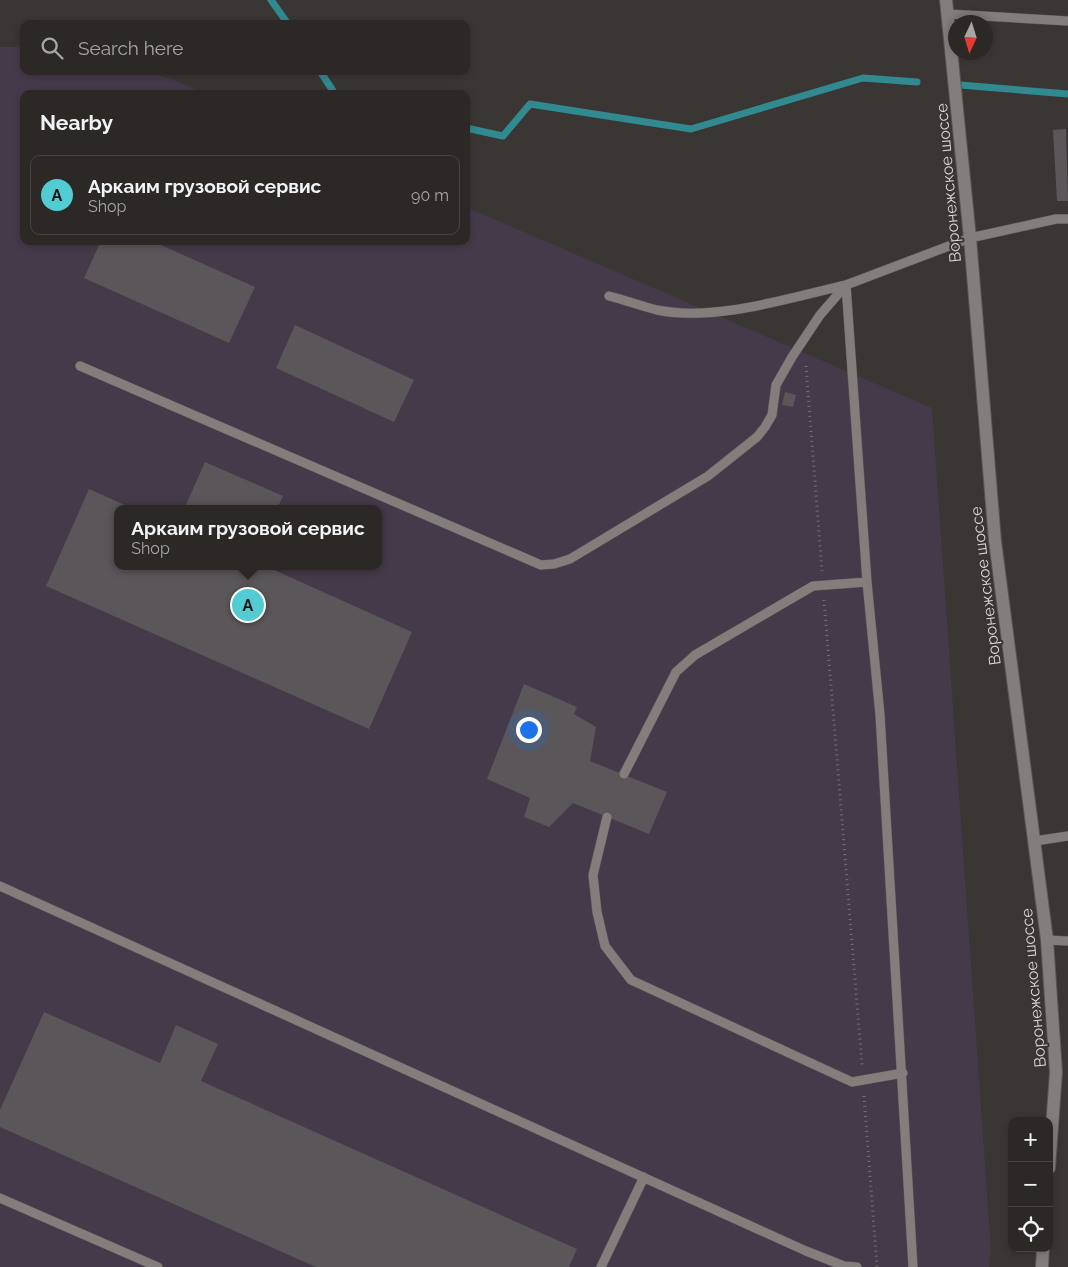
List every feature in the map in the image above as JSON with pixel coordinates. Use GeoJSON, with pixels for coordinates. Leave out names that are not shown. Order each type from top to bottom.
{"type":"FeatureCollection","features":[{"type":"Feature","properties":{"kind":"main road","name":"Воронежское шоссе"},"geometry":{"type":"LineString","coordinates":[[946,0],[970,238],[995,542],[1047,940],[1056,1072],[1049,1162]]}},
{"type":"Feature","properties":{"kind":"main road"},"geometry":{"type":"LineString","coordinates":[[1042,1267],[1043,1252]]}},
{"type":"Feature","properties":{"kind":"lane"},"geometry":{"type":"LineString","coordinates":[[948,14],[1068,21]]}},
{"type":"Feature","properties":{"kind":"lane"},"geometry":{"type":"LineString","coordinates":[[609,296],[658,310],[726,312],[846,285],[970,238],[1056,219],[1068,219]]}},
{"type":"Feature","properties":{"kind":"lane"},"geometry":{"type":"LineString","coordinates":[[80,366],[541,565],[554,564],[570,559],[708,476],[757,437],[766,427],[772,415],[776,385],[792,357],[820,316],[846,285]]}},
{"type":"Feature","properties":{"kind":"lane"},"geometry":{"type":"LineString","coordinates":[[846,285],[867,582],[880,715],[913,1267]]}},
{"type":"Feature","properties":{"kind":"lane"},"geometry":{"type":"LineString","coordinates":[[624,774],[676,672],[695,655],[812,586],[867,582]]}},
{"type":"Feature","properties":{"kind":"lane"},"geometry":{"type":"LineString","coordinates":[[607,817],[593,875],[597,912],[605,946],[631,980],[852,1082],[902,1073]]}},
{"type":"Feature","properties":{"kind":"lane"},"geometry":{"type":"LineString","coordinates":[[1035,841],[1068,836]]}},
{"type":"Feature","properties":{"kind":"lane"},"geometry":{"type":"LineString","coordinates":[[0,886],[806,1251],[844,1266],[856,1267]]}},
{"type":"Feature","properties":{"kind":"lane"},"geometry":{"type":"LineString","coordinates":[[1047,940],[1068,941]]}},
{"type":"Feature","properties":{"kind":"lane"},"geometry":{"type":"LineString","coordinates":[[601,1267],[644,1177]]}},
{"type":"Feature","properties":{"kind":"lane"},"geometry":{"type":"LineString","coordinates":[[0,1198],[158,1267]]}},
{"type":"Feature","properties":{"kind":"path"},"geometry":{"type":"LineString","coordinates":[[804,340],[877,1267]]}},
{"type":"Feature","properties":{"kind":"shaded area"},"geometry":{"type":"Polygon","coordinates":[[[0,47],[20,47],[20,75],[157,75],[196,90],[20,90],[20,245],[470,245],[470,209],[932,408],[991,1250],[989,1267],[0,1267],[0,47]]]}},
{"type":"Feature","properties":{"kind":"building"},"geometry":{"type":"Polygon","coordinates":[[[1066,129],[1068,201],[1057,201],[1053,130],[1066,129]]]}},
{"type":"Feature","properties":{"kind":"building"},"geometry":{"type":"Polygon","coordinates":[[[99,245],[161,245],[255,287],[229,343],[84,278],[99,245]]]}},
{"type":"Feature","properties":{"kind":"building"},"geometry":{"type":"Polygon","coordinates":[[[295,325],[414,380],[394,422],[276,368],[295,325]]]}},
{"type":"Feature","properties":{"kind":"building"},"geometry":{"type":"Polygon","coordinates":[[[785,392],[796,395],[793,407],[782,405],[785,392]]]}},
{"type":"Feature","properties":{"kind":"building"},"geometry":{"type":"Polygon","coordinates":[[[205,462],[283,496],[279,505],[186,505],[205,462]]]}},
{"type":"Feature","properties":{"kind":"building"},"geometry":{"type":"Polygon","coordinates":[[[89,489],[125,505],[114,505],[114,570],[274,570],[412,632],[369,729],[46,586],[89,489]]]}},
{"type":"Feature","properties":{"kind":"building"},"geometry":{"type":"Polygon","coordinates":[[[524,684],[577,707],[574,714],[596,727],[590,761],[667,792],[649,834],[573,803],[549,827],[524,817],[530,798],[487,779],[524,684]]]}},
{"type":"Feature","properties":{"kind":"building"},"geometry":{"type":"Polygon","coordinates":[[[44,1012],[160,1063],[176,1025],[218,1044],[201,1081],[577,1249],[569,1267],[316,1267],[0,1127],[0,1110],[44,1012]]]}},
{"type":"Feature","properties":{"kind":"waterway"},"geometry":{"type":"LineString","coordinates":[[271,0],[285,20]]}},
{"type":"Feature","properties":{"kind":"waterway"},"geometry":{"type":"LineString","coordinates":[[323,75],[332,90]]}},
{"type":"Feature","properties":{"kind":"waterway"},"geometry":{"type":"LineString","coordinates":[[470,129],[503,136],[530,104],[691,129],[863,78],[917,82]]}},
{"type":"Feature","properties":{"kind":"waterway"},"geometry":{"type":"LineString","coordinates":[[960,85],[1068,94]]}},
{"type":"Feature","properties":{"kind":"place","name":"Аркаим грузовой сервис"},"geometry":{"type":"Point","coordinates":[248,605]}}]}
